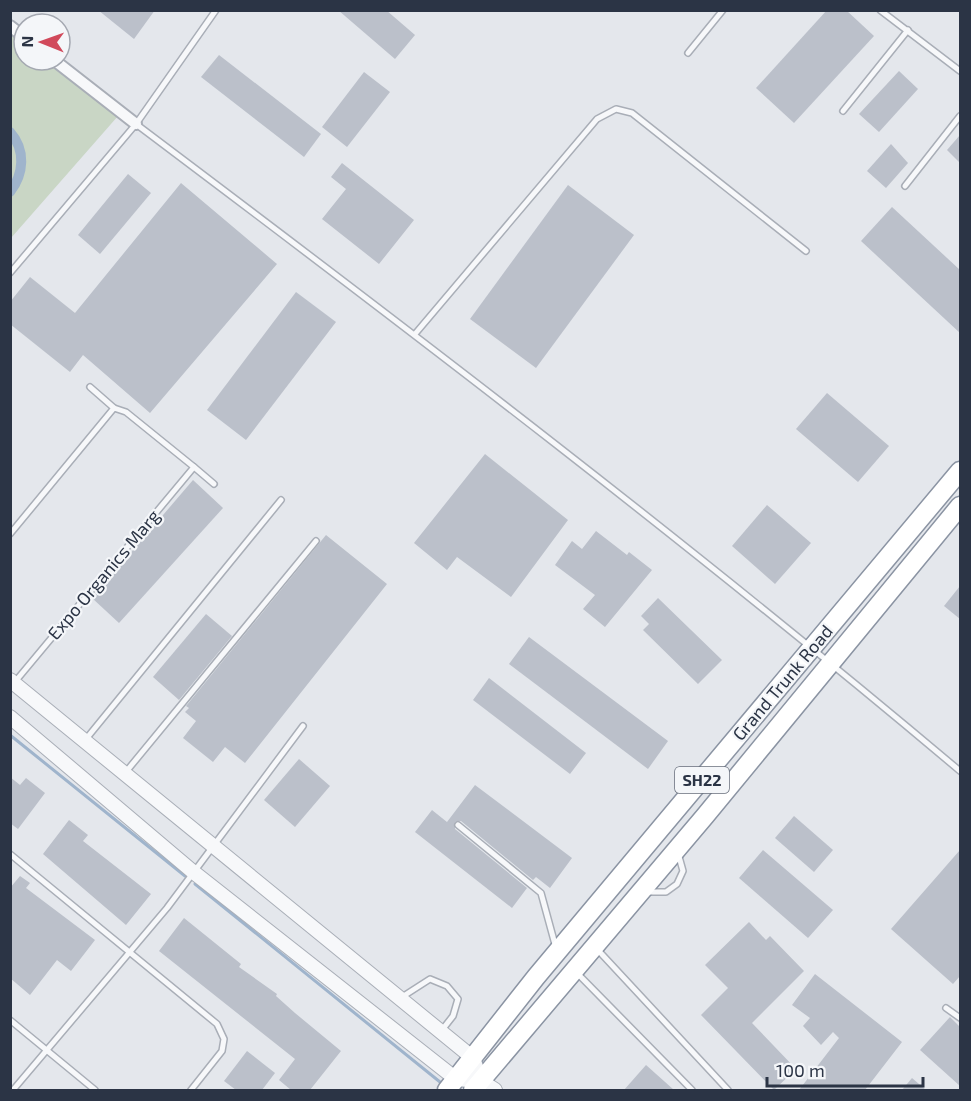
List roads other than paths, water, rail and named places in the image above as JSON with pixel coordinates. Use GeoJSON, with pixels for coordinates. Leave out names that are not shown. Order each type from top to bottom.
{"type":"FeatureCollection","features":[{"type":"Feature","properties":{"kind":"highway","name":"Grand Trunk Road"},"geometry":{"type":"LineString","coordinates":[[451,1085],[557,953],[960,471]]}},
{"type":"Feature","properties":{"kind":"highway","name":"Grand Trunk Road"},"geometry":{"type":"LineString","coordinates":[[483,1087],[574,970],[705,816],[960,506]]}},
{"type":"Feature","properties":{"kind":"highway"},"geometry":{"type":"LineString","coordinates":[[685,800],[705,816]]}},
{"type":"Feature","properties":{"kind":"highway"},"geometry":{"type":"LineString","coordinates":[[616,882],[639,895]]}},
{"type":"Feature","properties":{"kind":"street"},"geometry":{"type":"LineString","coordinates":[[69,72],[136,124]]}},
{"type":"Feature","properties":{"kind":"street"},"geometry":{"type":"LineString","coordinates":[[10,717],[451,1085],[483,1087],[473,1058],[12,681]]}},
{"type":"Feature","properties":{"kind":"lane"},"geometry":{"type":"LineString","coordinates":[[10,273],[136,124],[216,10]]}},
{"type":"Feature","properties":{"kind":"lane"},"geometry":{"type":"LineString","coordinates":[[688,53],[723,10]]}},
{"type":"Feature","properties":{"kind":"lane"},"geometry":{"type":"LineString","coordinates":[[880,10],[960,71]]}},
{"type":"Feature","properties":{"kind":"lane"},"geometry":{"type":"LineString","coordinates":[[843,111],[908,30]]}},
{"type":"Feature","properties":{"kind":"lane"},"geometry":{"type":"LineString","coordinates":[[415,334],[597,119],[616,109],[632,113],[806,251]]}},
{"type":"Feature","properties":{"kind":"lane"},"geometry":{"type":"LineString","coordinates":[[905,186],[960,116]]}},
{"type":"Feature","properties":{"kind":"lane"},"geometry":{"type":"LineString","coordinates":[[136,124],[415,334],[813,647],[960,771]]}},
{"type":"Feature","properties":{"kind":"lane"},"geometry":{"type":"LineString","coordinates":[[90,387],[114,408],[126,412],[214,484]]}},
{"type":"Feature","properties":{"kind":"lane"},"geometry":{"type":"LineString","coordinates":[[10,534],[114,408]]}},
{"type":"Feature","properties":{"kind":"lane","name":"Expo Organics Marg"},"geometry":{"type":"LineString","coordinates":[[12,681],[194,467]]}},
{"type":"Feature","properties":{"kind":"lane"},"geometry":{"type":"LineString","coordinates":[[85,740],[281,500]]}},
{"type":"Feature","properties":{"kind":"lane"},"geometry":{"type":"LineString","coordinates":[[125,772],[316,541]]}},
{"type":"Feature","properties":{"kind":"lane"},"geometry":{"type":"LineString","coordinates":[[13,1090],[130,954],[303,726]]}},
{"type":"Feature","properties":{"kind":"lane"},"geometry":{"type":"LineString","coordinates":[[458,825],[541,893],[549,913],[557,953]]}},
{"type":"Feature","properties":{"kind":"lane"},"geometry":{"type":"LineString","coordinates":[[10,854],[217,1024],[225,1039],[222,1051],[191,1090]]}},
{"type":"Feature","properties":{"kind":"lane"},"geometry":{"type":"LineString","coordinates":[[594,947],[728,1090]]}},
{"type":"Feature","properties":{"kind":"lane"},"geometry":{"type":"LineString","coordinates":[[574,970],[692,1090]]}},
{"type":"Feature","properties":{"kind":"lane"},"geometry":{"type":"LineString","coordinates":[[402,998],[430,979],[447,986],[458,999],[453,1016],[441,1031]]}},
{"type":"Feature","properties":{"kind":"lane"},"geometry":{"type":"LineString","coordinates":[[946,1008],[960,1018]]}},
{"type":"Feature","properties":{"kind":"lane"},"geometry":{"type":"LineString","coordinates":[[10,1020],[95,1090]]}},
{"type":"Feature","properties":{"kind":"waterway"},"geometry":{"type":"LineString","coordinates":[[10,132],[21,154],[18,178],[10,192]]}},
{"type":"Feature","properties":{"kind":"waterway"},"geometry":{"type":"LineString","coordinates":[[10,735],[185,876]]}},
{"type":"Feature","properties":{"kind":"waterway"},"geometry":{"type":"LineString","coordinates":[[195,884],[440,1082]]}}]}
